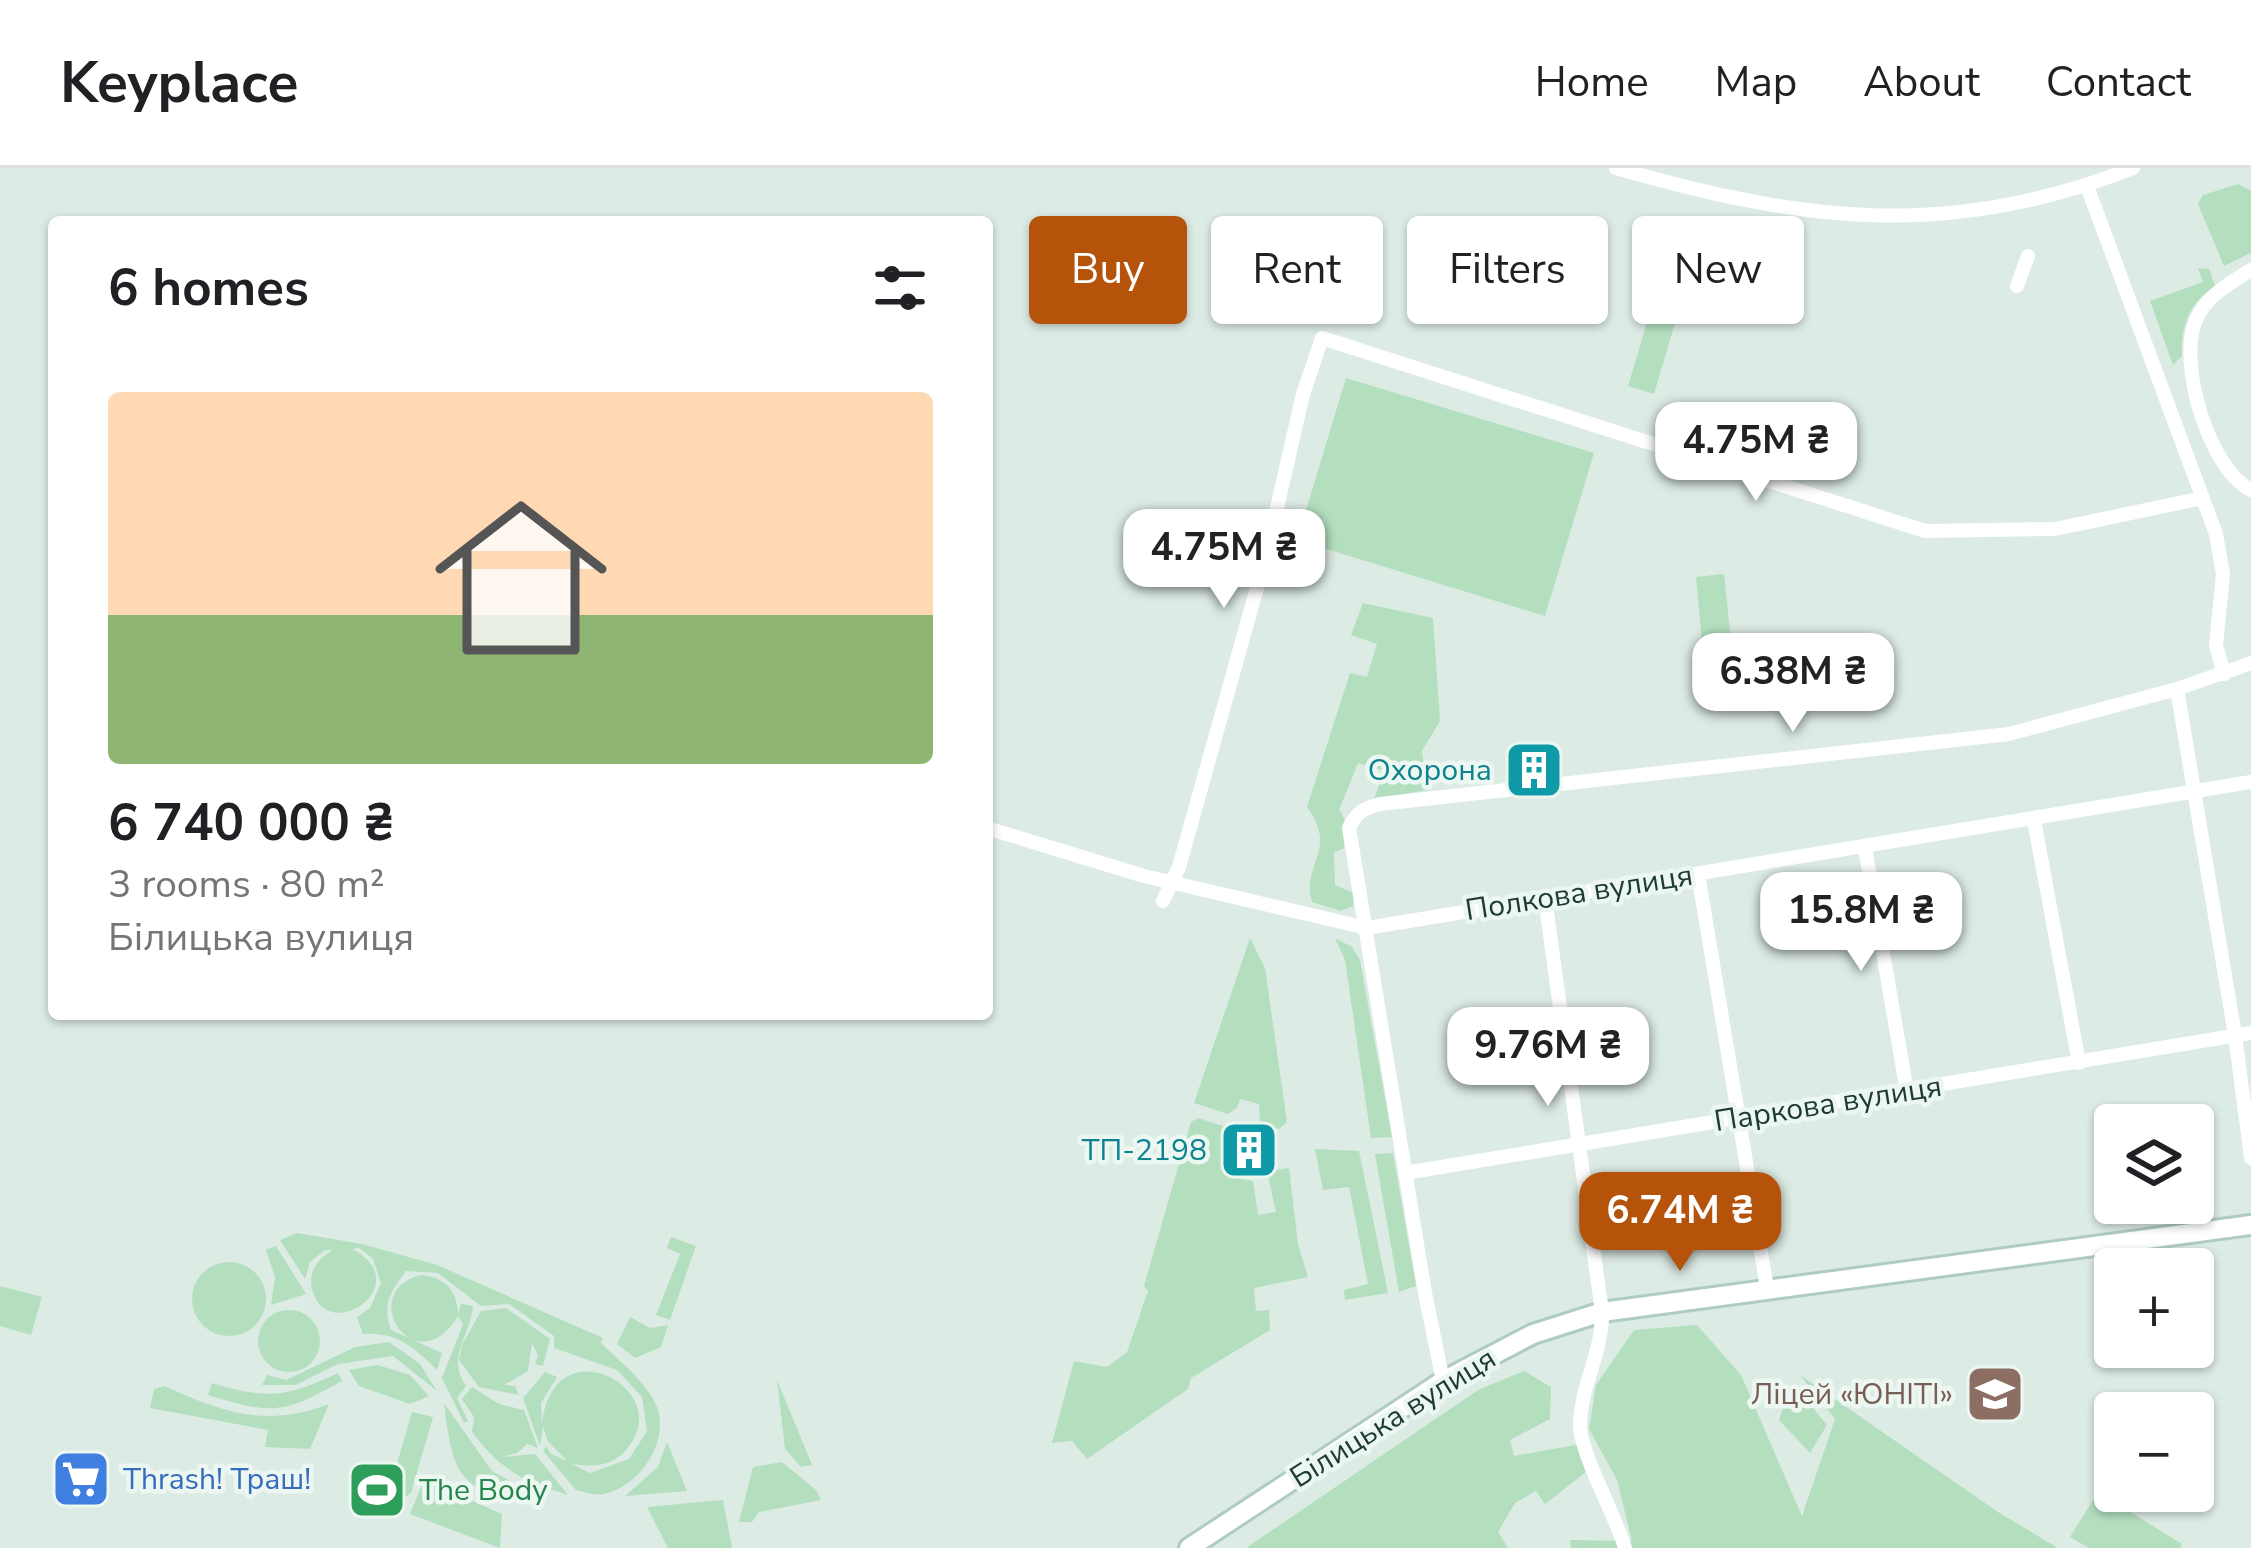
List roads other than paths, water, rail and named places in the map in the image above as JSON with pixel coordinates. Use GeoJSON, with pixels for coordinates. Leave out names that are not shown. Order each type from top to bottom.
{"type":"FeatureCollection","features":[{"type":"Feature","properties":{"kind":"main road","name":"Білицька вулиця"},"geometry":{"type":"LineString","coordinates":[[1189,1548],[1443,1381],[1533,1334],[1602,1312],[2251,1225]]}},
{"type":"Feature","properties":{"kind":"street"},"geometry":{"type":"LineString","coordinates":[[1616,168],[1719,197],[1815,214],[1874,217],[2011,207],[2086,187],[2133,168]]}},
{"type":"Feature","properties":{"kind":"street"},"geometry":{"type":"LineString","coordinates":[[2086,187],[2204,498],[2223,574],[2216,645],[2224,674]]}},
{"type":"Feature","properties":{"kind":"street"},"geometry":{"type":"LineString","coordinates":[[2017,286],[2028,256]]}},
{"type":"Feature","properties":{"kind":"street"},"geometry":{"type":"LineString","coordinates":[[2251,270],[2208,301],[2189,339],[2190,376],[2219,455],[2230,473],[2251,490]]}},
{"type":"Feature","properties":{"kind":"street"},"geometry":{"type":"LineString","coordinates":[[1163,901],[1267,552],[1303,394],[1322,338],[1925,532],[2055,529],[2204,498]]}},
{"type":"Feature","properties":{"kind":"street"},"geometry":{"type":"LineString","coordinates":[[2161,386],[2190,376]]}},
{"type":"Feature","properties":{"kind":"street"},"geometry":{"type":"LineString","coordinates":[[1443,1381],[1349,828],[1354,817],[1380,804],[2009,734],[2177,689],[2251,663]]}},
{"type":"Feature","properties":{"kind":"street"},"geometry":{"type":"LineString","coordinates":[[2177,689],[2243,1034],[2251,1158]]}},
{"type":"Feature","properties":{"kind":"street","name":"Полкова вулиця"},"geometry":{"type":"LineString","coordinates":[[993,830],[1172,881],[1367,928],[2251,782]]}},
{"type":"Feature","properties":{"kind":"street"},"geometry":{"type":"LineString","coordinates":[[2034,820],[2078,1063]]}},
{"type":"Feature","properties":{"kind":"street"},"geometry":{"type":"LineString","coordinates":[[1865,848],[1906,1092]]}},
{"type":"Feature","properties":{"kind":"street"},"geometry":{"type":"LineString","coordinates":[[1698,874],[1767,1288]]}},
{"type":"Feature","properties":{"kind":"street"},"geometry":{"type":"LineString","coordinates":[[1545,898],[1602,1312],[1601,1336],[1579,1428],[1617,1517],[1625,1548]]}},
{"type":"Feature","properties":{"kind":"street","name":"Паркова вулиця"},"geometry":{"type":"LineString","coordinates":[[1406,1173],[2243,1034]]}},
{"type":"Feature","properties":{"kind":"place","name":"Охорона"},"geometry":{"type":"Point","coordinates":[1534,770]}},
{"type":"Feature","properties":{"kind":"place","name":"ТП-2198"},"geometry":{"type":"Point","coordinates":[1249,1150]}},
{"type":"Feature","properties":{"kind":"place","name":"Ліцей «ЮНІТІ»"},"geometry":{"type":"Point","coordinates":[1995,1394]}},
{"type":"Feature","properties":{"kind":"place","name":"Thrash! Траш!"},"geometry":{"type":"Point","coordinates":[81,1479]}},
{"type":"Feature","properties":{"kind":"place","name":"The Body"},"geometry":{"type":"Point","coordinates":[377,1490]}}]}
